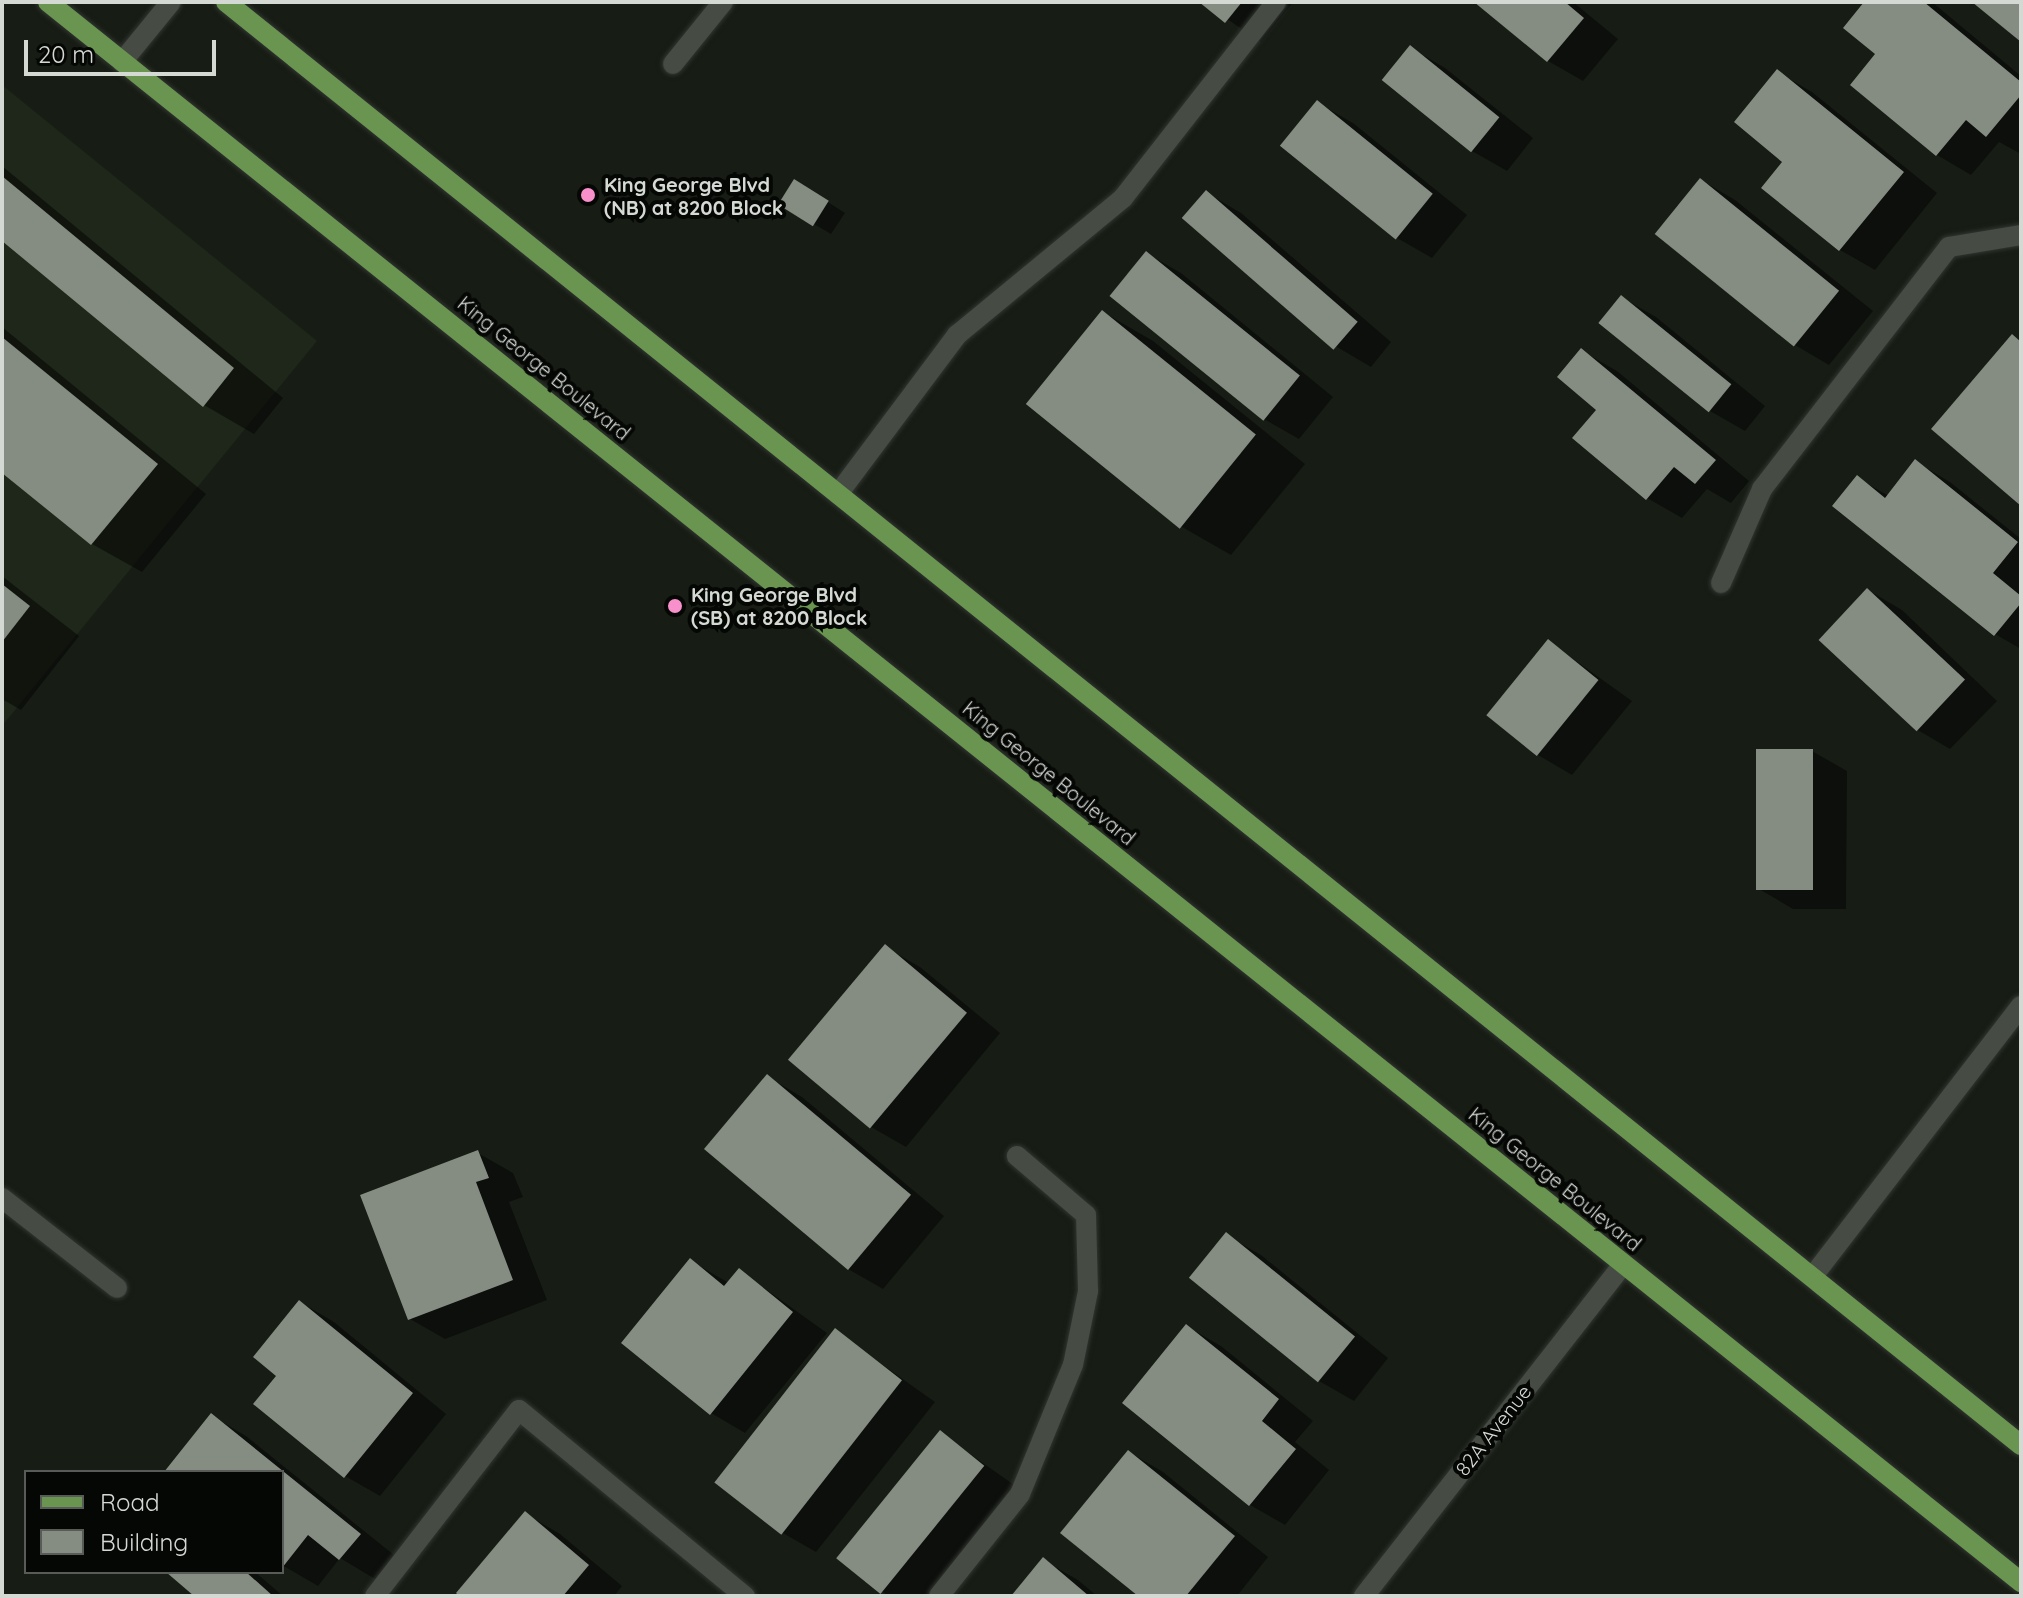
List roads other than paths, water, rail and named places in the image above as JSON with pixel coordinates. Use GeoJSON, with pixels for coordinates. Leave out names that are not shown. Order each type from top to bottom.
{"type":"FeatureCollection","features":[{"type":"Feature","properties":{"kind":"main road","name":"King George Boulevard"},"geometry":{"type":"LineString","coordinates":[[48,2],[2021,1582]]}},
{"type":"Feature","properties":{"kind":"main road"},"geometry":{"type":"LineString","coordinates":[[226,2],[2021,1445]]}},
{"type":"Feature","properties":{"kind":"street"},"geometry":{"type":"LineString","coordinates":[[122,62],[171,2]]}},
{"type":"Feature","properties":{"kind":"street"},"geometry":{"type":"LineString","coordinates":[[673,64],[723,2]]}},
{"type":"Feature","properties":{"kind":"street"},"geometry":{"type":"LineString","coordinates":[[838,494],[957,335],[1123,198],[1276,2]]}},
{"type":"Feature","properties":{"kind":"street"},"geometry":{"type":"LineString","coordinates":[[1721,583],[1762,489],[1949,247],[2021,235]]}},
{"type":"Feature","properties":{"kind":"street"},"geometry":{"type":"LineString","coordinates":[[1813,1276],[2021,1006]]}},
{"type":"Feature","properties":{"kind":"street"},"geometry":{"type":"LineString","coordinates":[[939,1596],[1020,1494],[1073,1365],[1088,1291],[1086,1215],[1017,1156]]}},
{"type":"Feature","properties":{"kind":"street"},"geometry":{"type":"LineString","coordinates":[[2,1198],[117,1288]]}},
{"type":"Feature","properties":{"kind":"street","name":"82A Avenue"},"geometry":{"type":"LineString","coordinates":[[1364,1596],[1623,1264]]}},
{"type":"Feature","properties":{"kind":"street"},"geometry":{"type":"LineString","coordinates":[[375,1596],[519,1410],[745,1596]]}},
{"type":"Feature","properties":{"kind":"place","name":"King George Blvd (NB) at 8200 Block"},"geometry":{"type":"Point","coordinates":[588,195]}},
{"type":"Feature","properties":{"kind":"place","name":"King George Blvd (SB) at 8200 Block"},"geometry":{"type":"Point","coordinates":[675,606]}}]}
